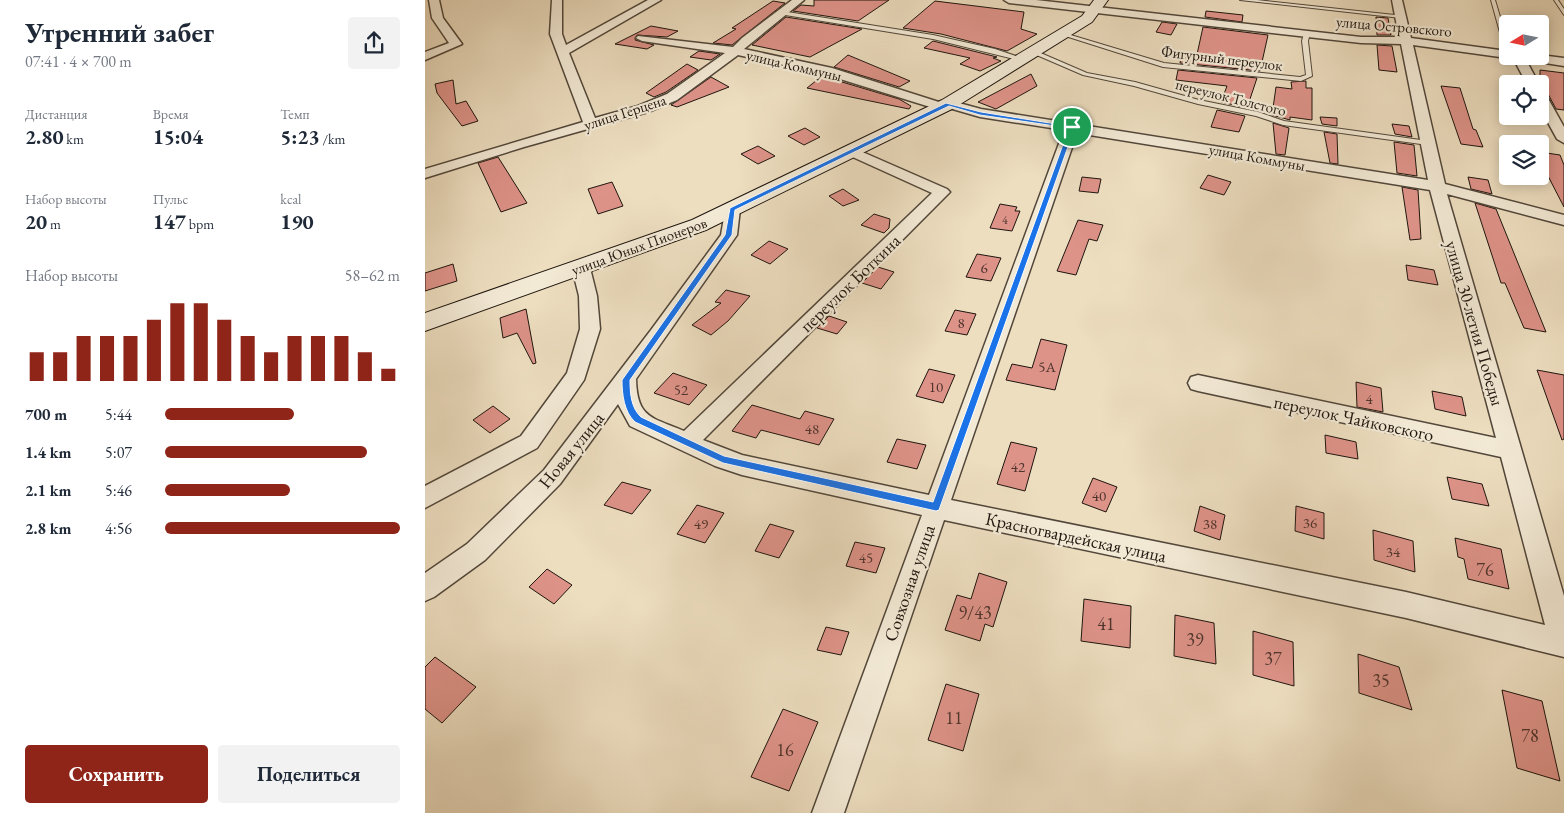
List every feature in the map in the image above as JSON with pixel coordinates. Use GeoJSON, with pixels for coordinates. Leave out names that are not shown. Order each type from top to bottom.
{"type":"FeatureCollection","features":[{"type":"Feature","properties":{"kind":"main road","name":"улица Юных Пионеров"},"geometry":{"type":"LineString","coordinates":[[425,322],[699,225],[945,105],[1087,19],[1097,5]]}},
{"type":"Feature","properties":{"kind":"street"},"geometry":{"type":"LineString","coordinates":[[425,56],[456,44],[439,22],[434,9],[434,0]]}},
{"type":"Feature","properties":{"kind":"street"},"geometry":{"type":"LineString","coordinates":[[557,0],[556,34],[590,123]]}},
{"type":"Feature","properties":{"kind":"street"},"geometry":{"type":"LineString","coordinates":[[563,52],[655,0]]}},
{"type":"Feature","properties":{"kind":"street","name":"улица Герцена"},"geometry":{"type":"LineString","coordinates":[[425,174],[590,123],[643,109],[672,97],[735,52],[746,40],[799,0]]}},
{"type":"Feature","properties":{"kind":"street","name":"улица Островского"},"geometry":{"type":"LineString","coordinates":[[1009,0],[1097,5],[1307,33],[1375,41],[1407,41],[1499,53]]}},
{"type":"Feature","properties":{"kind":"street","name":"улица 30-летия Победы"},"geometry":{"type":"LineString","coordinates":[[1399,8],[1437,186],[1564,643]]}},
{"type":"Feature","properties":{"kind":"street","name":"улица Коммуны"},"geometry":{"type":"LineString","coordinates":[[642,38],[753,53],[827,71],[945,105],[980,113],[1437,186],[1564,220]]}},
{"type":"Feature","properties":{"kind":"street"},"geometry":{"type":"LineString","coordinates":[[1549,60],[1564,62]]}},
{"type":"Feature","properties":{"kind":"street"},"geometry":{"type":"LineString","coordinates":[[1549,112],[1564,139]]}},
{"type":"Feature","properties":{"kind":"street","name":"Совхозная улица"},"geometry":{"type":"LineString","coordinates":[[828,813],[1072,127]]}},
{"type":"Feature","properties":{"kind":"street","name":"переулок Боткина"},"geometry":{"type":"LineString","coordinates":[[687,442],[942,192],[851,151]]}},
{"type":"Feature","properties":{"kind":"street","name":"Новая улица"},"geometry":{"type":"LineString","coordinates":[[425,588],[476,552],[552,477],[626,380],[729,235],[732,209]]}},
{"type":"Feature","properties":{"kind":"street"},"geometry":{"type":"LineString","coordinates":[[425,498],[529,442],[577,375],[590,329],[588,296],[581,268]]}},
{"type":"Feature","properties":{"kind":"street","name":"Красногвардейская улица"},"geometry":{"type":"LineString","coordinates":[[626,380],[626,393],[633,414],[638,420],[723,459],[743,465],[1071,537],[1406,605],[1564,643]]}},
{"type":"Feature","properties":{"kind":"street","name":"переулок Чайковского"},"geometry":{"type":"LineString","coordinates":[[1198,383],[1510,450]]}},
{"type":"Feature","properties":{"kind":"lane"},"geometry":{"type":"LineString","coordinates":[[1242,0],[1399,8]]}},
{"type":"Feature","properties":{"kind":"lane"},"geometry":{"type":"LineString","coordinates":[[1493,0],[1499,20]]}},
{"type":"Feature","properties":{"kind":"lane"},"geometry":{"type":"LineString","coordinates":[[1556,0],[1564,13]]}},
{"type":"Feature","properties":{"kind":"lane","name":"переулок Толстого"},"geometry":{"type":"LineString","coordinates":[[781,13],[920,35],[1028,55],[1085,74],[1135,84],[1191,101],[1258,114],[1283,123],[1428,143]]}},
{"type":"Feature","properties":{"kind":"lane","name":"Фигурный переулок"},"geometry":{"type":"LineString","coordinates":[[1062,34],[1163,65],[1301,79],[1309,76],[1305,41],[1307,33]]}},
{"type":"Feature","properties":{"kind":"building"},"geometry":{"type":"Polygon","coordinates":[[[814,0],[889,0],[858,21],[793,11],[801,5],[814,6],[814,0]]]}},
{"type":"Feature","properties":{"kind":"building"},"geometry":{"type":"Polygon","coordinates":[[[773,1],[785,3],[732,45],[713,43],[736,29],[732,28],[773,1]]]}},
{"type":"Feature","properties":{"kind":"building"},"geometry":{"type":"Polygon","coordinates":[[[935,1],[1024,12],[1021,29],[1037,34],[1007,51],[941,34],[903,28],[935,1]]]}},
{"type":"Feature","properties":{"kind":"building"},"geometry":{"type":"Polygon","coordinates":[[[1206,11],[1243,15],[1242,22],[1205,17],[1206,11]]]}},
{"type":"Feature","properties":{"kind":"building"},"geometry":{"type":"Polygon","coordinates":[[[786,17],[862,29],[810,57],[752,45],[786,17]]]}},
{"type":"Feature","properties":{"kind":"building"},"geometry":{"type":"Polygon","coordinates":[[[1376,17],[1388,18],[1391,35],[1377,35],[1376,17]]]}},
{"type":"Feature","properties":{"kind":"building"},"geometry":{"type":"Polygon","coordinates":[[[1162,22],[1177,24],[1171,35],[1156,32],[1162,22]]]}},
{"type":"Feature","properties":{"kind":"building"},"geometry":{"type":"Polygon","coordinates":[[[651,26],[678,31],[667,37],[637,35],[635,40],[654,45],[647,49],[615,44],[651,26]]]}},
{"type":"Feature","properties":{"kind":"building"},"geometry":{"type":"Polygon","coordinates":[[[1203,27],[1268,35],[1260,71],[1180,63],[1181,57],[1196,59],[1203,27]]]}},
{"type":"Feature","properties":{"kind":"building"},"geometry":{"type":"Polygon","coordinates":[[[933,41],[997,57],[993,58],[1001,61],[980,71],[960,64],[970,58],[924,48],[933,41]]]}},
{"type":"Feature","properties":{"kind":"building"},"geometry":{"type":"Polygon","coordinates":[[[1377,45],[1392,46],[1397,72],[1379,70],[1377,45]]]}},
{"type":"Feature","properties":{"kind":"building"},"geometry":{"type":"Polygon","coordinates":[[[699,51],[720,54],[711,60],[690,57],[699,51]]]}},
{"type":"Feature","properties":{"kind":"building"},"geometry":{"type":"Polygon","coordinates":[[[848,55],[910,81],[899,87],[834,67],[848,55]]]}},
{"type":"Feature","properties":{"kind":"building"},"geometry":{"type":"Polygon","coordinates":[[[687,64],[698,70],[666,92],[654,97],[646,93],[687,64]]]}},
{"type":"Feature","properties":{"kind":"building"},"geometry":{"type":"Polygon","coordinates":[[[1178,70],[1257,78],[1247,108],[1221,102],[1227,86],[1176,80],[1178,70]]]}},
{"type":"Feature","properties":{"kind":"building"},"geometry":{"type":"Polygon","coordinates":[[[1540,70],[1564,73],[1564,110],[1556,109],[1549,96],[1549,75],[1540,75],[1540,70]]]}},
{"type":"Feature","properties":{"kind":"building"},"geometry":{"type":"Polygon","coordinates":[[[1031,74],[1037,86],[996,109],[978,102],[1031,74]]]}},
{"type":"Feature","properties":{"kind":"building"},"geometry":{"type":"Polygon","coordinates":[[[822,76],[899,99],[911,106],[909,109],[807,88],[822,76]]]}},
{"type":"Feature","properties":{"kind":"building"},"geometry":{"type":"Polygon","coordinates":[[[711,77],[729,87],[677,107],[671,105],[711,77]]]}},
{"type":"Feature","properties":{"kind":"building"},"geometry":{"type":"Polygon","coordinates":[[[453,80],[456,104],[466,101],[478,121],[462,126],[437,93],[435,84],[453,80]]]}},
{"type":"Feature","properties":{"kind":"building"},"geometry":{"type":"Polygon","coordinates":[[[1306,81],[1306,88],[1312,88],[1312,120],[1290,117],[1290,120],[1272,115],[1276,87],[1292,89],[1291,82],[1306,81]]]}},
{"type":"Feature","properties":{"kind":"building"},"geometry":{"type":"Polygon","coordinates":[[[1441,86],[1460,88],[1473,129],[1476,130],[1483,147],[1461,144],[1441,86]]]}},
{"type":"Feature","properties":{"kind":"building"},"geometry":{"type":"Polygon","coordinates":[[[1217,110],[1245,116],[1239,132],[1211,127],[1217,110]]]}},
{"type":"Feature","properties":{"kind":"building"},"geometry":{"type":"Polygon","coordinates":[[[1320,117],[1337,118],[1337,126],[1322,124],[1320,117]]]}},
{"type":"Feature","properties":{"kind":"building"},"geometry":{"type":"Polygon","coordinates":[[[1273,123],[1289,128],[1285,155],[1276,154],[1273,123]]]}},
{"type":"Feature","properties":{"kind":"building"},"geometry":{"type":"Polygon","coordinates":[[[1392,124],[1409,126],[1412,137],[1395,134],[1392,124]]]}},
{"type":"Feature","properties":{"kind":"building"},"geometry":{"type":"Polygon","coordinates":[[[805,128],[820,137],[804,145],[788,136],[805,128]]]}},
{"type":"Feature","properties":{"kind":"building"},"geometry":{"type":"Polygon","coordinates":[[[1324,132],[1337,134],[1338,164],[1330,163],[1324,132]]]}},
{"type":"Feature","properties":{"kind":"building"},"geometry":{"type":"Polygon","coordinates":[[[1394,142],[1414,145],[1417,176],[1397,173],[1394,142]]]}},
{"type":"Feature","properties":{"kind":"building"},"geometry":{"type":"Polygon","coordinates":[[[758,146],[775,156],[758,164],[741,154],[758,146]]]}},
{"type":"Feature","properties":{"kind":"building"},"geometry":{"type":"Polygon","coordinates":[[[1549,153],[1560,155],[1564,165],[1564,207],[1549,178],[1549,153]]]}},
{"type":"Feature","properties":{"kind":"building"},"geometry":{"type":"Polygon","coordinates":[[[498,157],[527,203],[501,212],[478,163],[498,157]]]}},
{"type":"Feature","properties":{"kind":"building"},"geometry":{"type":"Polygon","coordinates":[[[1208,175],[1231,182],[1224,195],[1200,188],[1208,175]]]}},
{"type":"Feature","properties":{"kind":"building"},"geometry":{"type":"Polygon","coordinates":[[[1082,177],[1101,179],[1098,193],[1079,191],[1082,177]]]}},
{"type":"Feature","properties":{"kind":"building"},"geometry":{"type":"Polygon","coordinates":[[[1468,177],[1488,180],[1492,194],[1471,189],[1468,177]]]}},
{"type":"Feature","properties":{"kind":"building"},"geometry":{"type":"Polygon","coordinates":[[[612,182],[623,206],[598,214],[588,189],[612,182]]]}},
{"type":"Feature","properties":{"kind":"building"},"geometry":{"type":"Polygon","coordinates":[[[1402,187],[1418,190],[1421,239],[1410,240],[1402,187]]]}},
{"type":"Feature","properties":{"kind":"building"},"geometry":{"type":"Polygon","coordinates":[[[843,189],[859,200],[843,206],[829,196],[843,189]]]}},
{"type":"Feature","properties":{"kind":"building"},"geometry":{"type":"Polygon","coordinates":[[[1475,203],[1496,209],[1546,332],[1524,328],[1505,283],[1501,283],[1475,203]]]}},
{"type":"Feature","properties":{"kind":"building"},"geometry":{"type":"Polygon","coordinates":[[[1000,204],[1017,207],[1015,211],[1020,211],[1012,231],[990,228],[1000,204]]]}},
{"type":"Feature","properties":{"kind":"building"},"geometry":{"type":"Polygon","coordinates":[[[874,214],[890,219],[889,228],[884,233],[861,225],[874,214]]]}},
{"type":"Feature","properties":{"kind":"building"},"geometry":{"type":"Polygon","coordinates":[[[1078,220],[1103,225],[1097,241],[1089,239],[1076,275],[1057,271],[1078,220]]]}},
{"type":"Feature","properties":{"kind":"building"},"geometry":{"type":"Polygon","coordinates":[[[769,241],[788,249],[770,264],[751,255],[769,241]]]}},
{"type":"Feature","properties":{"kind":"building"},"geometry":{"type":"Polygon","coordinates":[[[977,254],[1001,258],[991,281],[966,277],[977,254]]]}},
{"type":"Feature","properties":{"kind":"building"},"geometry":{"type":"Polygon","coordinates":[[[453,264],[457,281],[425,291],[425,273],[453,264]]]}},
{"type":"Feature","properties":{"kind":"building"},"geometry":{"type":"Polygon","coordinates":[[[1406,265],[1434,270],[1438,285],[1408,280],[1406,265]]]}},
{"type":"Feature","properties":{"kind":"building"},"geometry":{"type":"Polygon","coordinates":[[[878,267],[894,272],[881,289],[862,283],[878,267]]]}},
{"type":"Feature","properties":{"kind":"building"},"geometry":{"type":"Polygon","coordinates":[[[726,290],[750,296],[728,321],[711,335],[692,325],[721,303],[715,302],[726,290]]]}},
{"type":"Feature","properties":{"kind":"building"},"geometry":{"type":"Polygon","coordinates":[[[526,309],[536,363],[533,364],[517,333],[503,338],[500,318],[526,309]]]}},
{"type":"Feature","properties":{"kind":"building"},"geometry":{"type":"Polygon","coordinates":[[[955,310],[976,314],[967,335],[945,331],[955,310]]]}},
{"type":"Feature","properties":{"kind":"building"},"geometry":{"type":"Polygon","coordinates":[[[829,316],[847,322],[837,334],[817,328],[829,316]]]}},
{"type":"Feature","properties":{"kind":"building"},"geometry":{"type":"Polygon","coordinates":[[[1041,339],[1067,345],[1055,390],[1006,380],[1012,364],[1032,368],[1041,339]]]}},
{"type":"Feature","properties":{"kind":"building"},"geometry":{"type":"Polygon","coordinates":[[[929,369],[955,375],[943,403],[916,396],[929,369]]]}},
{"type":"Feature","properties":{"kind":"building"},"geometry":{"type":"Polygon","coordinates":[[[1537,370],[1564,375],[1564,439],[1562,440],[1537,370]]]}},
{"type":"Feature","properties":{"kind":"building"},"geometry":{"type":"Polygon","coordinates":[[[673,373],[707,385],[689,405],[654,393],[673,373]]]}},
{"type":"Feature","properties":{"kind":"building"},"geometry":{"type":"Polygon","coordinates":[[[1356,382],[1381,388],[1383,412],[1357,407],[1356,382]]]}},
{"type":"Feature","properties":{"kind":"building"},"geometry":{"type":"Polygon","coordinates":[[[1432,391],[1462,397],[1466,416],[1435,409],[1432,391]]]}},
{"type":"Feature","properties":{"kind":"building"},"geometry":{"type":"Polygon","coordinates":[[[752,405],[800,419],[805,411],[834,419],[819,445],[761,430],[756,438],[732,431],[752,405]]]}},
{"type":"Feature","properties":{"kind":"building"},"geometry":{"type":"Polygon","coordinates":[[[493,406],[510,419],[490,433],[473,420],[493,406]]]}},
{"type":"Feature","properties":{"kind":"building"},"geometry":{"type":"Polygon","coordinates":[[[1325,435],[1356,442],[1358,459],[1326,453],[1325,435]]]}},
{"type":"Feature","properties":{"kind":"building"},"geometry":{"type":"Polygon","coordinates":[[[897,439],[926,445],[917,469],[887,462],[897,439]]]}},
{"type":"Feature","properties":{"kind":"building"},"geometry":{"type":"Polygon","coordinates":[[[1011,442],[1037,448],[1025,491],[997,484],[1011,442]]]}},
{"type":"Feature","properties":{"kind":"building"},"geometry":{"type":"Polygon","coordinates":[[[1447,477],[1482,484],[1489,506],[1452,499],[1447,477]]]}},
{"type":"Feature","properties":{"kind":"building"},"geometry":{"type":"Polygon","coordinates":[[[1093,478],[1117,487],[1106,512],[1082,503],[1093,478]]]}},
{"type":"Feature","properties":{"kind":"building"},"geometry":{"type":"Polygon","coordinates":[[[622,482],[651,490],[632,514],[604,505],[622,482]]]}},
{"type":"Feature","properties":{"kind":"building"},"geometry":{"type":"Polygon","coordinates":[[[697,505],[724,513],[705,543],[677,534],[697,505]]]}},
{"type":"Feature","properties":{"kind":"building"},"geometry":{"type":"Polygon","coordinates":[[[1200,506],[1225,515],[1220,540],[1194,531],[1200,506]]]}},
{"type":"Feature","properties":{"kind":"building"},"geometry":{"type":"Polygon","coordinates":[[[1296,506],[1324,513],[1324,539],[1295,531],[1296,506]]]}},
{"type":"Feature","properties":{"kind":"building"},"geometry":{"type":"Polygon","coordinates":[[[770,524],[794,531],[779,558],[755,551],[770,524]]]}},
{"type":"Feature","properties":{"kind":"building"},"geometry":{"type":"Polygon","coordinates":[[[1373,530],[1413,541],[1415,572],[1374,560],[1373,530]]]}},
{"type":"Feature","properties":{"kind":"building"},"geometry":{"type":"Polygon","coordinates":[[[1455,538],[1501,549],[1509,589],[1468,579],[1464,559],[1458,557],[1455,538]]]}},
{"type":"Feature","properties":{"kind":"building"},"geometry":{"type":"Polygon","coordinates":[[[855,542],[885,548],[876,573],[846,566],[855,542]]]}},
{"type":"Feature","properties":{"kind":"building"},"geometry":{"type":"Polygon","coordinates":[[[547,569],[572,585],[554,604],[529,587],[547,569]]]}},
{"type":"Feature","properties":{"kind":"building"},"geometry":{"type":"Polygon","coordinates":[[[979,573],[1007,582],[993,627],[985,624],[980,641],[945,630],[957,595],[971,599],[979,573]]]}},
{"type":"Feature","properties":{"kind":"building"},"geometry":{"type":"Polygon","coordinates":[[[1084,599],[1131,606],[1130,648],[1081,641],[1084,599]]]}},
{"type":"Feature","properties":{"kind":"building"},"geometry":{"type":"Polygon","coordinates":[[[1175,615],[1214,623],[1216,664],[1174,656],[1175,615]]]}},
{"type":"Feature","properties":{"kind":"building"},"geometry":{"type":"Polygon","coordinates":[[[826,627],[849,632],[841,655],[817,650],[826,627]]]}},
{"type":"Feature","properties":{"kind":"building"},"geometry":{"type":"Polygon","coordinates":[[[1253,631],[1293,642],[1294,686],[1253,675],[1253,631]]]}},
{"type":"Feature","properties":{"kind":"building"},"geometry":{"type":"Polygon","coordinates":[[[1358,654],[1399,667],[1412,710],[1359,693],[1358,654]]]}},
{"type":"Feature","properties":{"kind":"building"},"geometry":{"type":"Polygon","coordinates":[[[435,657],[476,687],[442,723],[425,709],[425,667],[435,657]]]}},
{"type":"Feature","properties":{"kind":"building"},"geometry":{"type":"Polygon","coordinates":[[[946,684],[979,694],[963,751],[928,740],[946,684]]]}},
{"type":"Feature","properties":{"kind":"building"},"geometry":{"type":"Polygon","coordinates":[[[1502,690],[1542,701],[1560,781],[1517,768],[1502,690]]]}},
{"type":"Feature","properties":{"kind":"building"},"geometry":{"type":"Polygon","coordinates":[[[783,709],[818,722],[789,791],[751,777],[783,709]]]}},
{"type":"Feature","properties":{"kind":"route"},"geometry":{"type":"LineString","coordinates":[[948,104],[980,113],[1072,127],[936,507],[723,459],[638,420],[633,414],[629,407],[626,393],[626,380],[729,235],[732,209],[948,104]]}}]}
